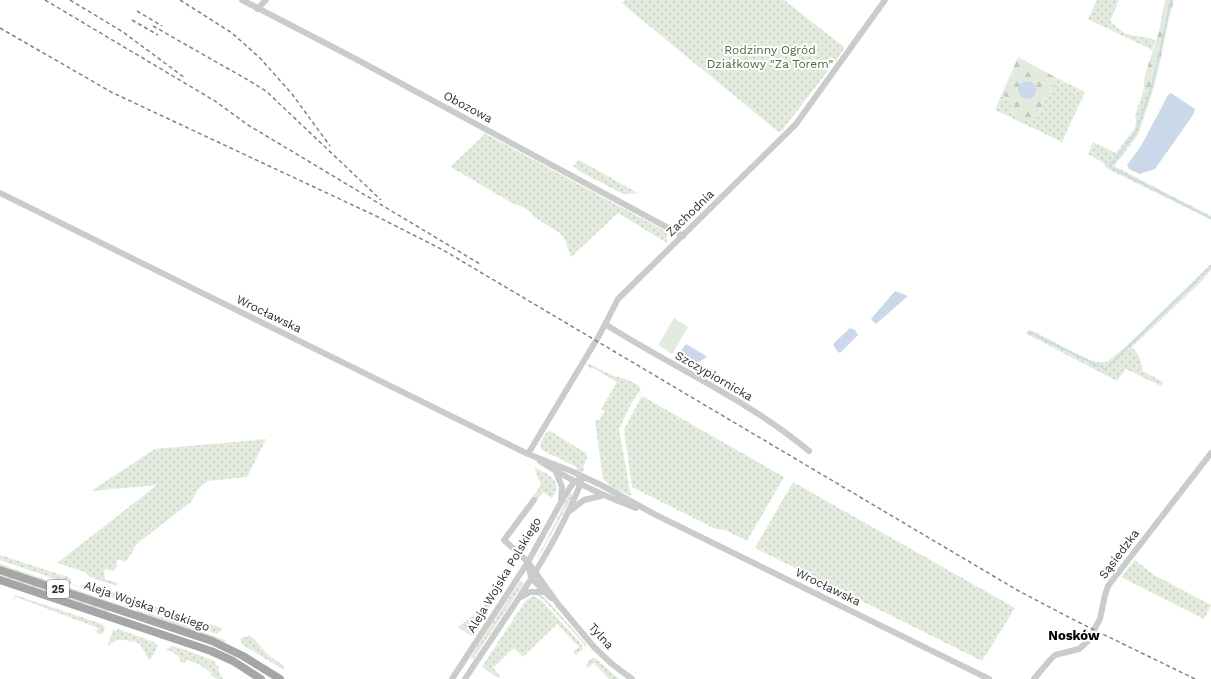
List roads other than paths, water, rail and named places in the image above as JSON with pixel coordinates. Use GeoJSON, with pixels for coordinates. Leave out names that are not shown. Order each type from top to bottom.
{"type":"FeatureCollection","features":[{"type":"Feature","properties":{"kind":"main road","name":"Aleja Wojska Polskiego"},"geometry":{"type":"LineString","coordinates":[[0,570],[216,643],[243,656],[280,679]]}},
{"type":"Feature","properties":{"kind":"main road","name":"Aleja Wojska Polskiego"},"geometry":{"type":"LineString","coordinates":[[0,580],[210,651],[233,661],[261,679]]}},
{"type":"Feature","properties":{"kind":"street","name":"Obozowa"},"geometry":{"type":"LineString","coordinates":[[242,0],[354,58],[683,236]]}},
{"type":"Feature","properties":{"kind":"street"},"geometry":{"type":"LineString","coordinates":[[257,9],[266,0]]}},
{"type":"Feature","properties":{"kind":"street","name":"Zachodnia"},"geometry":{"type":"LineString","coordinates":[[528,454],[605,324],[612,309],[622,295],[796,124],[885,0]]}},
{"type":"Feature","properties":{"kind":"street","name":"Wrocławska"},"geometry":{"type":"LineString","coordinates":[[0,193],[528,454],[583,477],[656,515],[989,679]]}},
{"type":"Feature","properties":{"kind":"street","name":"Szczypiornicka"},"geometry":{"type":"LineString","coordinates":[[605,324],[645,349],[737,401],[782,430],[809,451]]}},
{"type":"Feature","properties":{"kind":"street","name":"Sąsiedzka"},"geometry":{"type":"LineString","coordinates":[[1034,679],[1055,655],[1079,649],[1088,641],[1099,623],[1108,586],[1211,453]]}},
{"type":"Feature","properties":{"kind":"street","name":"Wrocławska"},"geometry":{"type":"LineString","coordinates":[[528,454],[556,472],[602,495],[656,515]]}},
{"type":"Feature","properties":{"kind":"street"},"geometry":{"type":"LineString","coordinates":[[556,472],[561,481],[562,487],[560,504]]}},
{"type":"Feature","properties":{"kind":"street"},"geometry":{"type":"LineString","coordinates":[[577,483],[583,477]]}},
{"type":"Feature","properties":{"kind":"street","name":"Aleja Wojska Polskiego"},"geometry":{"type":"LineString","coordinates":[[452,679],[528,562],[560,504],[577,483]]}},
{"type":"Feature","properties":{"kind":"street","name":"Aleja Wojska Polskiego"},"geometry":{"type":"LineString","coordinates":[[464,679],[535,571],[567,514],[577,483]]}},
{"type":"Feature","properties":{"kind":"street"},"geometry":{"type":"LineString","coordinates":[[567,514],[577,504],[584,500],[602,495]]}},
{"type":"Feature","properties":{"kind":"street","name":"Tylna"},"geometry":{"type":"LineString","coordinates":[[534,500],[504,540],[528,562],[558,604],[603,656],[632,679]]}},
{"type":"Feature","properties":{"kind":"street"},"geometry":{"type":"LineString","coordinates":[[528,562],[530,578]]}},
{"type":"Feature","properties":{"kind":"street","name":"Tylna"},"geometry":{"type":"LineString","coordinates":[[530,578],[558,604]]}},
{"type":"Feature","properties":{"kind":"street"},"geometry":{"type":"LineString","coordinates":[[517,598],[530,592],[544,592]]}},
{"type":"Feature","properties":{"kind":"water"},"geometry":{"type":"Polygon","coordinates":[[[1023,81],[1031,81],[1036,86],[1034,97],[1031,99],[1023,99],[1018,94],[1018,86],[1023,81]]]}},
{"type":"Feature","properties":{"kind":"water"},"geometry":{"type":"Polygon","coordinates":[[[1171,93],[1195,109],[1193,115],[1155,169],[1140,174],[1129,169],[1127,165],[1141,146],[1168,95],[1171,93]]]}},
{"type":"Feature","properties":{"kind":"water"},"geometry":{"type":"Polygon","coordinates":[[[895,291],[908,296],[876,324],[871,319],[895,291]]]}},
{"type":"Feature","properties":{"kind":"water"},"geometry":{"type":"Polygon","coordinates":[[[850,328],[855,330],[858,335],[840,353],[833,345],[850,328]]]}},
{"type":"Feature","properties":{"kind":"water"},"geometry":{"type":"Polygon","coordinates":[[[686,344],[707,357],[697,363],[681,354],[680,352],[686,344]]]}},
{"type":"Feature","properties":{"kind":"waterway"},"geometry":{"type":"LineString","coordinates":[[1171,0],[1152,86],[1135,134],[1110,165],[1112,168],[1211,218]]}},
{"type":"Feature","properties":{"kind":"waterway"},"geometry":{"type":"LineString","coordinates":[[1029,332],[1105,369],[1211,267]]}},
{"type":"Feature","properties":{"kind":"railway"},"geometry":{"type":"LineString","coordinates":[[45,0],[215,101],[248,125],[480,264]]}},
{"type":"Feature","properties":{"kind":"railway"},"geometry":{"type":"LineString","coordinates":[[70,0],[123,32],[185,78]]}},
{"type":"Feature","properties":{"kind":"railway"},"geometry":{"type":"LineString","coordinates":[[180,0],[232,33],[260,58],[292,94],[330,146]]}},
{"type":"Feature","properties":{"kind":"railway"},"geometry":{"type":"LineString","coordinates":[[137,11],[162,26]]}},
{"type":"Feature","properties":{"kind":"railway"},"geometry":{"type":"LineString","coordinates":[[132,20],[158,35]]}},
{"type":"Feature","properties":{"kind":"railway"},"geometry":{"type":"LineString","coordinates":[[153,26],[266,91],[381,200]]}},
{"type":"Feature","properties":{"kind":"railway"},"geometry":{"type":"LineString","coordinates":[[0,28],[111,92],[376,216],[443,250],[1017,590],[1076,621],[1195,679]]}},
{"type":"Feature","properties":{"kind":"district","name":"Nosków"},"geometry":{"type":"Point","coordinates":[1074,635]}},
{"type":"Feature","properties":{"kind":"park label","name":"Rodzinny Ogród Działkowy \"Za Torem\""},"geometry":{"type":"Point","coordinates":[770,57]}}]}
